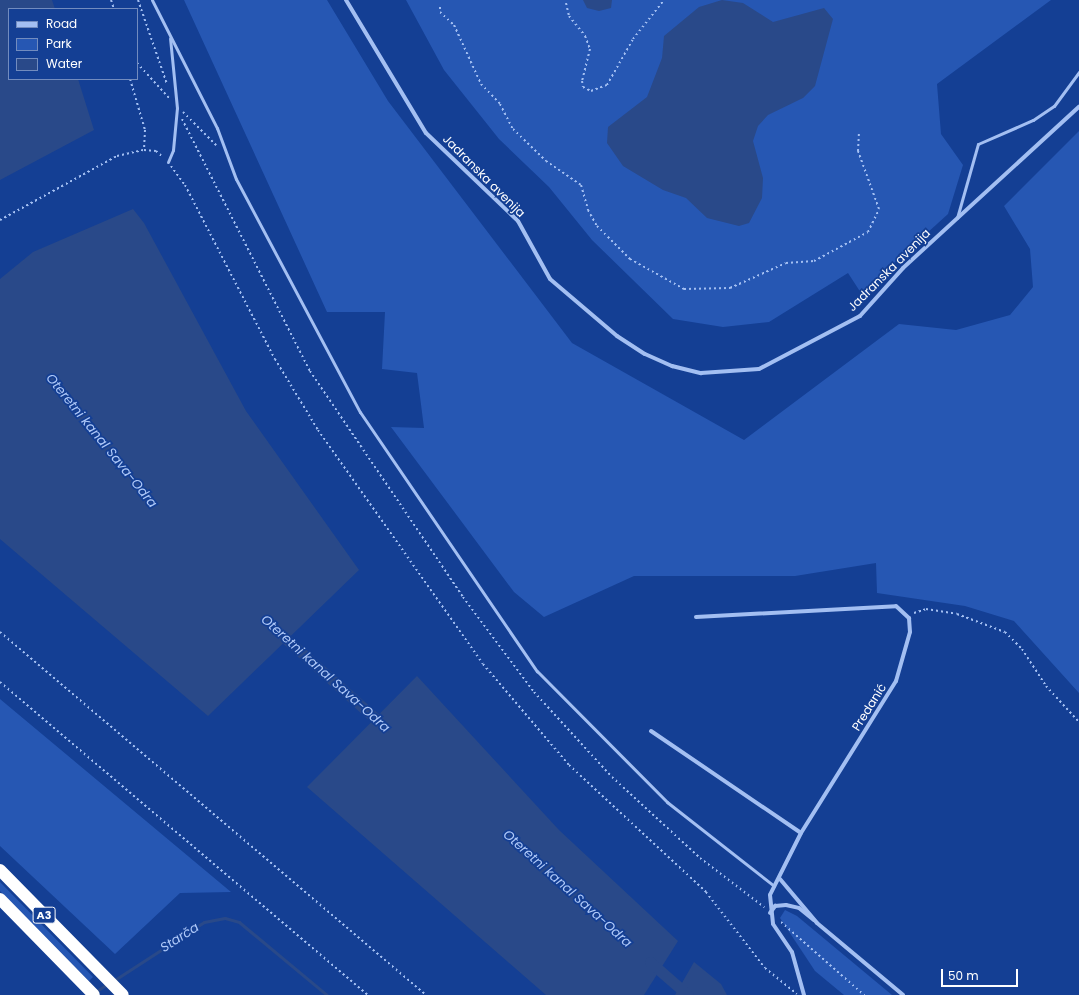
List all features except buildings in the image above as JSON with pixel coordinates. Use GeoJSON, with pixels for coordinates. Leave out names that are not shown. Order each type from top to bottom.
{"type":"FeatureCollection","features":[{"type":"Feature","properties":{"kind":"highway","name":"A3"},"geometry":{"type":"LineString","coordinates":[[0,870],[89,959],[122,995]]}},
{"type":"Feature","properties":{"kind":"highway","name":"A3"},"geometry":{"type":"LineString","coordinates":[[0,899],[94,995]]}},
{"type":"Feature","properties":{"kind":"street","name":"Jadranska avenija"},"geometry":{"type":"LineString","coordinates":[[346,0],[426,132],[518,221],[550,279],[617,336],[672,366],[729,373],[759,369],[790,356],[860,316],[903,268],[1079,107]]}},
{"type":"Feature","properties":{"kind":"street"},"geometry":{"type":"LineString","coordinates":[[696,617],[896,606],[909,618]]}},
{"type":"Feature","properties":{"kind":"street","name":"Predanić"},"geometry":{"type":"LineString","coordinates":[[774,886],[780,879],[802,833],[896,681],[910,632],[909,618]]}},
{"type":"Feature","properties":{"kind":"street"},"geometry":{"type":"LineString","coordinates":[[651,731],[802,833]]}},
{"type":"Feature","properties":{"kind":"street"},"geometry":{"type":"LineString","coordinates":[[780,879],[817,923]]}},
{"type":"Feature","properties":{"kind":"street"},"geometry":{"type":"LineString","coordinates":[[774,886],[770,913],[773,924],[792,952],[804,995]]}},
{"type":"Feature","properties":{"kind":"street"},"geometry":{"type":"LineString","coordinates":[[770,913],[775,906],[793,907],[817,923],[903,995]]}},
{"type":"Feature","properties":{"kind":"lane"},"geometry":{"type":"LineString","coordinates":[[152,0],[217,128],[236,179],[360,412],[537,671],[667,802],[774,886]]}},
{"type":"Feature","properties":{"kind":"lane"},"geometry":{"type":"LineString","coordinates":[[168,162],[173,150],[177,108],[170,34]]}},
{"type":"Feature","properties":{"kind":"lane"},"geometry":{"type":"LineString","coordinates":[[957,218],[978,144],[1033,120],[1054,106],[1079,72]]}},
{"type":"Feature","properties":{"kind":"path"},"geometry":{"type":"LineString","coordinates":[[138,0],[169,87]]}},
{"type":"Feature","properties":{"kind":"path"},"geometry":{"type":"LineString","coordinates":[[566,3],[569,16],[584,36],[590,49],[582,81],[583,87],[591,91],[607,85],[633,39],[664,0]]}},
{"type":"Feature","properties":{"kind":"path"},"geometry":{"type":"LineString","coordinates":[[440,7],[440,12],[454,25],[481,84],[500,104],[513,129],[546,161],[582,185],[597,226],[630,259],[684,289],[730,288],[786,263],[814,261],[868,232],[879,209],[858,151],[859,133]]}},
{"type":"Feature","properties":{"kind":"path"},"geometry":{"type":"LineString","coordinates":[[130,80],[145,130],[144,150]]}},
{"type":"Feature","properties":{"kind":"path"},"geometry":{"type":"LineString","coordinates":[[172,94],[177,108],[310,371],[463,597],[534,692],[612,777],[700,858],[770,913],[864,995]]}},
{"type":"Feature","properties":{"kind":"path"},"geometry":{"type":"LineString","coordinates":[[0,220],[117,156],[144,150],[156,151],[168,162],[185,185],[275,359],[318,430],[483,664],[569,765],[706,892],[765,968],[798,995]]}},
{"type":"Feature","properties":{"kind":"path"},"geometry":{"type":"LineString","coordinates":[[909,618],[918,610],[926,610],[990,623],[1005,632],[1022,649],[1046,686],[1079,722]]}},
{"type":"Feature","properties":{"kind":"path"},"geometry":{"type":"LineString","coordinates":[[0,632],[426,995]]}},
{"type":"Feature","properties":{"kind":"path"},"geometry":{"type":"LineString","coordinates":[[0,682],[368,995]]}},
{"type":"Feature","properties":{"kind":"green space"},"geometry":{"type":"Polygon","coordinates":[[[184,0],[327,0],[388,101],[572,343],[744,440],[899,324],[956,330],[1010,315],[1033,287],[1030,249],[1004,206],[1079,131],[1079,693],[1014,621],[965,606],[877,593],[876,563],[795,576],[634,576],[544,617],[514,592],[391,427],[424,428],[417,373],[382,369],[385,312],[327,312],[184,0]]]}},
{"type":"Feature","properties":{"kind":"green space"},"geometry":{"type":"Polygon","coordinates":[[[406,0],[1051,0],[937,84],[941,134],[963,165],[948,214],[861,293],[848,273],[769,322],[723,327],[673,319],[592,240],[549,187],[499,139],[444,70],[406,0]]]}},
{"type":"Feature","properties":{"kind":"green space"},"geometry":{"type":"Polygon","coordinates":[[[0,699],[231,892],[180,893],[115,954],[0,846],[0,699]]]}},
{"type":"Feature","properties":{"kind":"green space"},"geometry":{"type":"Polygon","coordinates":[[[0,882],[93,977],[89,981],[0,891],[0,882]]]}},
{"type":"Feature","properties":{"kind":"green space"},"geometry":{"type":"Polygon","coordinates":[[[785,910],[797,916],[892,995],[844,995],[815,971],[780,918],[785,910]]]}},
{"type":"Feature","properties":{"kind":"water"},"geometry":{"type":"Polygon","coordinates":[[[0,0],[52,0],[55,8],[8,8],[8,80],[78,80],[94,130],[0,180],[0,0]]]}},
{"type":"Feature","properties":{"kind":"water"},"geometry":{"type":"Polygon","coordinates":[[[583,0],[612,0],[611,8],[599,11],[587,8],[583,0]]]}},
{"type":"Feature","properties":{"kind":"water"},"geometry":{"type":"Polygon","coordinates":[[[722,0],[743,3],[773,22],[824,8],[833,19],[815,86],[803,98],[768,115],[758,126],[753,141],[763,178],[762,198],[749,223],[739,226],[707,218],[686,198],[663,190],[623,166],[607,143],[608,127],[647,97],[662,58],[664,36],[699,7],[722,0]]]}},
{"type":"Feature","properties":{"kind":"water"},"geometry":{"type":"Polygon","coordinates":[[[133,209],[144,223],[246,411],[359,570],[208,716],[0,539],[0,279],[33,252],[133,209]]]}},
{"type":"Feature","properties":{"kind":"water"},"geometry":{"type":"Polygon","coordinates":[[[417,676],[559,830],[678,941],[644,995],[546,995],[307,787],[417,676]]]}},
{"type":"Feature","properties":{"kind":"water"},"geometry":{"type":"Polygon","coordinates":[[[694,962],[721,984],[727,995],[675,995],[694,962]]]}},
{"type":"Feature","properties":{"kind":"waterway","name":"Oteretni kanal Sava-Odra"},"geometry":{"type":"LineString","coordinates":[[276,630],[385,727]]}},
{"type":"Feature","properties":{"kind":"waterway","name":"Starča"},"geometry":{"type":"LineString","coordinates":[[113,981],[204,922],[225,918],[239,922],[327,995]]}},
{"type":"Feature","properties":{"kind":"waterway","name":"Oteretni kanal Sava-Odra"},"geometry":{"type":"LineString","coordinates":[[650,962],[688,995]]}},
{"type":"Feature","properties":{"kind":"waterway","name":"Starča"},"geometry":{"type":"LineString","coordinates":[[95,992],[109,983]]}}]}
